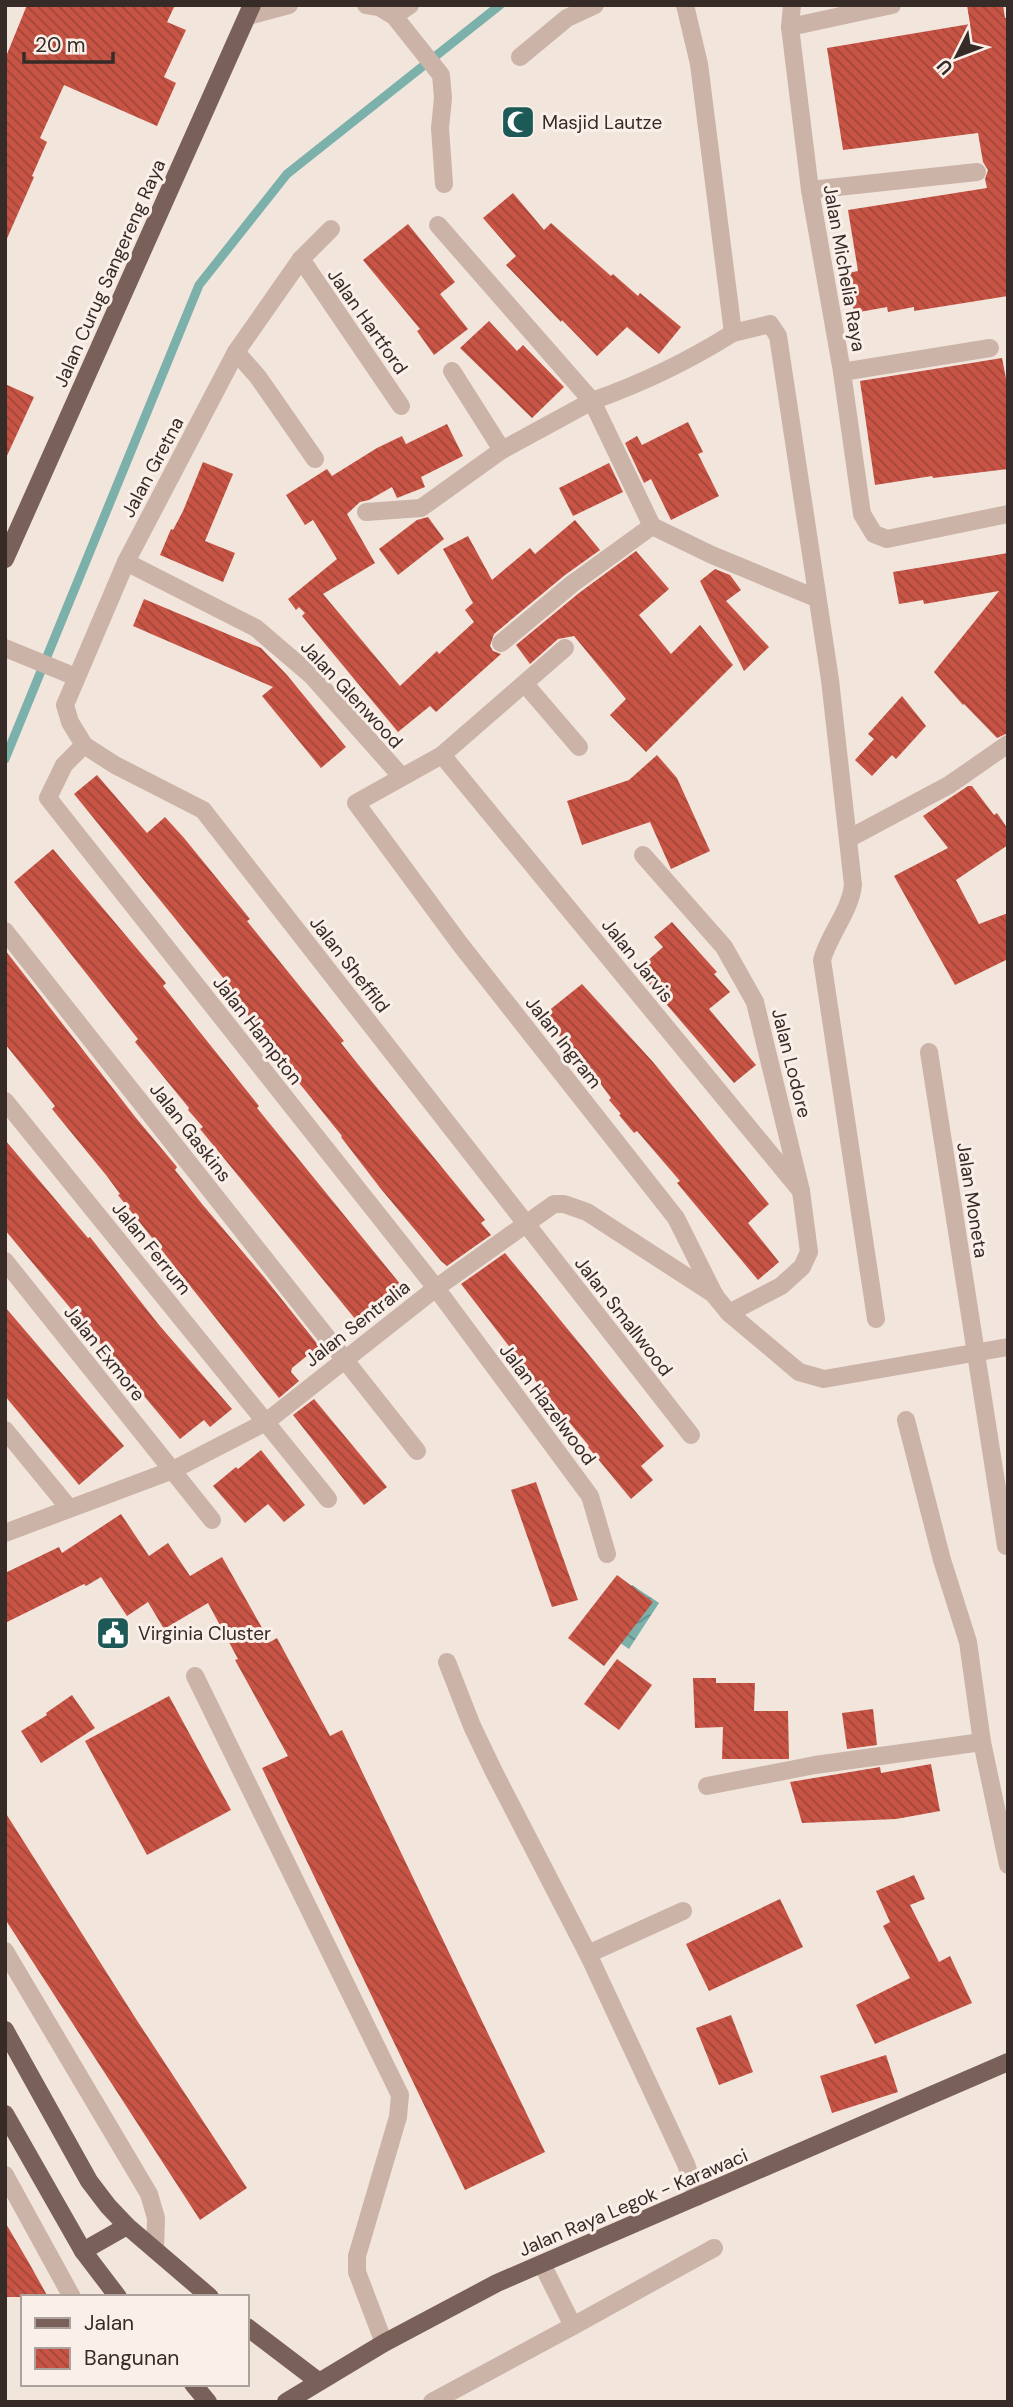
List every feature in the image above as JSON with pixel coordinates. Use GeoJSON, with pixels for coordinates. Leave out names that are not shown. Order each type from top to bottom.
{"type":"FeatureCollection","features":[{"type":"Feature","properties":{"kind":"main road","name":"Jalan Curug Sangereng Raya"},"geometry":{"type":"LineString","coordinates":[[5,559],[250,11]]}},
{"type":"Feature","properties":{"kind":"main road"},"geometry":{"type":"LineString","coordinates":[[5,2029],[89,2181],[108,2206],[127,2226],[208,2295]]}},
{"type":"Feature","properties":{"kind":"main road","name":"Jalan Raya Legok - Karawaci"},"geometry":{"type":"LineString","coordinates":[[296,2399],[317,2381],[497,2283],[1008,2062]]}},
{"type":"Feature","properties":{"kind":"main road"},"geometry":{"type":"LineString","coordinates":[[5,2114],[83,2251],[116,2295]]}},
{"type":"Feature","properties":{"kind":"main road"},"geometry":{"type":"LineString","coordinates":[[83,2251],[127,2226]]}},
{"type":"Feature","properties":{"kind":"main road"},"geometry":{"type":"LineString","coordinates":[[248,2328],[317,2381]]}},
{"type":"Feature","properties":{"kind":"main road"},"geometry":{"type":"LineString","coordinates":[[195,2386],[208,2402]]}},
{"type":"Feature","properties":{"kind":"street"},"geometry":{"type":"LineString","coordinates":[[250,11],[281,9],[289,5]]}},
{"type":"Feature","properties":{"kind":"street"},"geometry":{"type":"LineString","coordinates":[[366,5],[379,7],[394,16],[441,75],[443,98],[440,128],[444,184]]}},
{"type":"Feature","properties":{"kind":"street"},"geometry":{"type":"LineString","coordinates":[[394,16],[410,5]]}},
{"type":"Feature","properties":{"kind":"street"},"geometry":{"type":"LineString","coordinates":[[520,57],[567,18],[595,5]]}},
{"type":"Feature","properties":{"kind":"street"},"geometry":{"type":"LineString","coordinates":[[685,5],[699,64],[733,332]]}},
{"type":"Feature","properties":{"kind":"street","name":"Jalan Michelia Raya"},"geometry":{"type":"LineString","coordinates":[[792,5],[790,27],[810,190],[842,372],[862,514],[874,534],[887,539],[1008,514]]}},
{"type":"Feature","properties":{"kind":"street"},"geometry":{"type":"LineString","coordinates":[[790,27],[892,5]]}},
{"type":"Feature","properties":{"kind":"street"},"geometry":{"type":"LineString","coordinates":[[810,190],[977,172]]}},
{"type":"Feature","properties":{"kind":"street"},"geometry":{"type":"LineString","coordinates":[[438,225],[592,401],[652,526],[712,555],[816,598]]}},
{"type":"Feature","properties":{"kind":"street","name":"Jalan Gretna"},"geometry":{"type":"LineString","coordinates":[[84,746],[70,722],[65,705],[126,562],[236,352],[301,260],[331,229]]}},
{"type":"Feature","properties":{"kind":"street","name":"Jalan Hartford"},"geometry":{"type":"LineString","coordinates":[[301,260],[401,405]]}},
{"type":"Feature","properties":{"kind":"street"},"geometry":{"type":"LineString","coordinates":[[366,512],[421,509],[502,450],[592,401],[653,378],[700,354],[733,332],[769,324],[776,331],[830,680],[848,839],[853,891],[822,960],[876,1319]]}},
{"type":"Feature","properties":{"kind":"street"},"geometry":{"type":"LineString","coordinates":[[842,372],[990,348]]}},
{"type":"Feature","properties":{"kind":"street"},"geometry":{"type":"LineString","coordinates":[[236,352],[258,377],[315,459]]}},
{"type":"Feature","properties":{"kind":"street"},"geometry":{"type":"LineString","coordinates":[[452,371],[502,450]]}},
{"type":"Feature","properties":{"kind":"street"},"geometry":{"type":"LineString","coordinates":[[500,643],[572,584],[652,526]]}},
{"type":"Feature","properties":{"kind":"street","name":"Jalan Glenwood"},"geometry":{"type":"LineString","coordinates":[[126,562],[256,628],[312,676],[401,776]]}},
{"type":"Feature","properties":{"kind":"street"},"geometry":{"type":"LineString","coordinates":[[5,648],[76,677]]}},
{"type":"Feature","properties":{"kind":"street"},"geometry":{"type":"LineString","coordinates":[[401,776],[442,755],[565,648]]}},
{"type":"Feature","properties":{"kind":"street"},"geometry":{"type":"LineString","coordinates":[[525,684],[579,747]]}},
{"type":"Feature","properties":{"kind":"street"},"geometry":{"type":"LineString","coordinates":[[848,839],[949,785],[1008,744]]}},
{"type":"Feature","properties":{"kind":"street","name":"Jalan Sheffild"},"geometry":{"type":"LineString","coordinates":[[84,746],[115,765],[204,810],[524,1222]]}},
{"type":"Feature","properties":{"kind":"street","name":"Jalan Hampton"},"geometry":{"type":"LineString","coordinates":[[84,746],[64,765],[48,798],[436,1289]]}},
{"type":"Feature","properties":{"kind":"street","name":"Jalan Jarvis"},"geometry":{"type":"LineString","coordinates":[[442,755],[801,1191]]}},
{"type":"Feature","properties":{"kind":"street","name":"Jalan Ingram"},"geometry":{"type":"LineString","coordinates":[[401,776],[356,803],[460,944],[676,1218],[715,1296],[729,1312],[799,1373],[824,1379],[976,1354]]}},
{"type":"Feature","properties":{"kind":"street","name":"Jalan Lodore"},"geometry":{"type":"LineString","coordinates":[[643,855],[724,947],[755,1002],[801,1191],[809,1252],[802,1267],[782,1286],[729,1312]]}},
{"type":"Feature","properties":{"kind":"street","name":"Jalan Gaskins"},"geometry":{"type":"LineString","coordinates":[[5,931],[417,1451]]}},
{"type":"Feature","properties":{"kind":"street","name":"Jalan Moneta"},"geometry":{"type":"LineString","coordinates":[[929,1052],[976,1354],[1000,1455],[1006,1546]]}},
{"type":"Feature","properties":{"kind":"street","name":"Jalan Ferrum"},"geometry":{"type":"LineString","coordinates":[[5,1101],[328,1499]]}},
{"type":"Feature","properties":{"kind":"street","name":"Jalan Sentralia"},"geometry":{"type":"LineString","coordinates":[[5,1532],[173,1470],[265,1422],[524,1222],[554,1203],[587,1212],[715,1296]]}},
{"type":"Feature","properties":{"kind":"street","name":"Jalan Smallwood"},"geometry":{"type":"LineString","coordinates":[[524,1222],[691,1435]]}},
{"type":"Feature","properties":{"kind":"street","name":"Jalan Exmore"},"geometry":{"type":"LineString","coordinates":[[5,1261],[212,1520]]}},
{"type":"Feature","properties":{"kind":"street","name":"Jalan Hazelwood"},"geometry":{"type":"LineString","coordinates":[[436,1289],[590,1496],[607,1554]]}},
{"type":"Feature","properties":{"kind":"street"},"geometry":{"type":"LineString","coordinates":[[976,1354],[1008,1348]]}},
{"type":"Feature","properties":{"kind":"street"},"geometry":{"type":"LineString","coordinates":[[906,1420],[942,1560],[968,1642],[982,1742],[1008,1865]]}},
{"type":"Feature","properties":{"kind":"street"},"geometry":{"type":"LineString","coordinates":[[5,1430],[69,1508]]}},
{"type":"Feature","properties":{"kind":"street"},"geometry":{"type":"LineString","coordinates":[[447,1662],[488,1760],[588,1954],[687,2164],[697,2197]]}},
{"type":"Feature","properties":{"kind":"street"},"geometry":{"type":"LineString","coordinates":[[195,1676],[400,2095],[398,2117],[357,2256],[357,2272],[384,2343]]}},
{"type":"Feature","properties":{"kind":"street"},"geometry":{"type":"LineString","coordinates":[[707,1786],[797,1768],[982,1742]]}},
{"type":"Feature","properties":{"kind":"street"},"geometry":{"type":"LineString","coordinates":[[588,1954],[683,1911]]}},
{"type":"Feature","properties":{"kind":"street"},"geometry":{"type":"LineString","coordinates":[[5,1951],[149,2194],[156,2218],[155,2250]]}},
{"type":"Feature","properties":{"kind":"street"},"geometry":{"type":"LineString","coordinates":[[5,2175],[71,2295]]}},
{"type":"Feature","properties":{"kind":"street"},"geometry":{"type":"LineString","coordinates":[[432,2402],[714,2248]]}},
{"type":"Feature","properties":{"kind":"street"},"geometry":{"type":"LineString","coordinates":[[542,2264],[573,2326]]}},
{"type":"Feature","properties":{"kind":"water"},"geometry":{"type":"Polygon","coordinates":[[[632,1585],[659,1603],[629,1649],[602,1631],[632,1585]]]}},
{"type":"Feature","properties":{"kind":"building"},"geometry":{"type":"Polygon","coordinates":[[[27,5],[175,5],[167,22],[186,30],[164,77],[176,83],[157,126],[64,85],[40,138],[47,142],[32,176],[34,177],[5,243],[5,59],[27,5]]]}},
{"type":"Feature","properties":{"kind":"building"},"geometry":{"type":"Polygon","coordinates":[[[967,5],[1003,5],[1005,18],[1008,18],[1008,296],[914,311],[914,307],[888,312],[887,307],[854,313],[848,273],[858,271],[848,210],[987,188],[985,179],[988,170],[983,162],[978,133],[843,150],[827,48],[970,24],[967,5]]]}},
{"type":"Feature","properties":{"kind":"building"},"geometry":{"type":"Polygon","coordinates":[[[513,193],[544,230],[551,223],[611,276],[613,274],[638,296],[640,293],[681,327],[659,354],[627,327],[597,356],[506,265],[516,256],[483,218],[513,193]]]}},
{"type":"Feature","properties":{"kind":"building"},"geometry":{"type":"Polygon","coordinates":[[[408,224],[455,282],[440,294],[468,329],[434,355],[417,331],[420,329],[363,260],[408,224]]]}},
{"type":"Feature","properties":{"kind":"building"},"geometry":{"type":"Polygon","coordinates":[[[489,321],[517,351],[523,345],[564,387],[532,418],[460,348],[489,321]]]}},
{"type":"Feature","properties":{"kind":"building"},"geometry":{"type":"Polygon","coordinates":[[[1002,358],[1008,389],[1008,469],[932,476],[875,485],[860,381],[1002,358]]]}},
{"type":"Feature","properties":{"kind":"building"},"geometry":{"type":"Polygon","coordinates":[[[5,384],[34,397],[5,460],[5,384]]]}},
{"type":"Feature","properties":{"kind":"building"},"geometry":{"type":"Polygon","coordinates":[[[688,422],[703,452],[698,454],[719,496],[671,520],[651,479],[644,483],[625,443],[637,436],[642,445],[688,422]]]}},
{"type":"Feature","properties":{"kind":"building"},"geometry":{"type":"Polygon","coordinates":[[[447,424],[463,456],[421,477],[425,487],[397,498],[392,487],[360,502],[347,514],[375,563],[323,594],[400,686],[437,651],[439,654],[474,622],[465,610],[473,603],[443,549],[468,536],[492,580],[530,548],[535,554],[575,520],[600,550],[565,575],[494,634],[490,646],[493,651],[501,654],[436,712],[430,706],[398,732],[302,616],[305,613],[299,607],[296,610],[288,599],[337,559],[313,520],[305,525],[286,495],[327,469],[332,476],[402,436],[406,444],[447,424]]]}},
{"type":"Feature","properties":{"kind":"building"},"geometry":{"type":"Polygon","coordinates":[[[203,462],[233,474],[205,541],[235,553],[223,582],[160,555],[171,529],[173,530],[183,511],[203,462]]]}},
{"type":"Feature","properties":{"kind":"building"},"geometry":{"type":"Polygon","coordinates":[[[609,463],[623,492],[573,516],[559,488],[609,463]]]}},
{"type":"Feature","properties":{"kind":"building"},"geometry":{"type":"Polygon","coordinates":[[[428,517],[444,539],[398,575],[379,549],[417,520],[428,517]]]}},
{"type":"Feature","properties":{"kind":"building"},"geometry":{"type":"Polygon","coordinates":[[[636,551],[669,589],[639,615],[671,654],[700,625],[733,665],[646,752],[610,715],[626,699],[574,636],[558,639],[530,664],[516,645],[636,551]]]}},
{"type":"Feature","properties":{"kind":"building"},"geometry":{"type":"Polygon","coordinates":[[[1008,553],[1008,733],[997,738],[934,672],[999,591],[924,604],[923,600],[899,604],[893,572],[1008,553]]]}},
{"type":"Feature","properties":{"kind":"building"},"geometry":{"type":"Polygon","coordinates":[[[715,569],[730,575],[741,590],[726,601],[769,647],[744,671],[700,581],[715,569]]]}},
{"type":"Feature","properties":{"kind":"building"},"geometry":{"type":"Polygon","coordinates":[[[144,599],[261,648],[287,675],[346,747],[321,768],[262,696],[273,687],[133,626],[144,599]]]}},
{"type":"Feature","properties":{"kind":"building"},"geometry":{"type":"Polygon","coordinates":[[[902,696],[926,726],[896,759],[892,755],[872,776],[855,760],[874,739],[868,734],[902,696]]]}},
{"type":"Feature","properties":{"kind":"building"},"geometry":{"type":"Polygon","coordinates":[[[657,755],[677,778],[710,851],[671,869],[650,822],[582,845],[567,801],[629,780],[657,755]]]}},
{"type":"Feature","properties":{"kind":"building"},"geometry":{"type":"Polygon","coordinates":[[[97,775],[147,833],[165,817],[184,838],[344,1041],[341,1043],[485,1220],[481,1223],[491,1235],[447,1266],[441,1261],[287,1068],[289,1067],[275,1048],[221,982],[224,979],[74,794],[97,775]]]}},
{"type":"Feature","properties":{"kind":"building"},"geometry":{"type":"Polygon","coordinates":[[[972,786],[1008,829],[1008,845],[956,880],[979,924],[1008,913],[1008,959],[955,985],[894,876],[948,848],[923,816],[972,786]]]}},
{"type":"Feature","properties":{"kind":"building"},"geometry":{"type":"Polygon","coordinates":[[[53,849],[166,983],[163,986],[259,1106],[257,1108],[401,1285],[356,1320],[200,1129],[203,1127],[189,1108],[135,1042],[138,1039],[14,882],[53,849]]]}},
{"type":"Feature","properties":{"kind":"building"},"geometry":{"type":"Polygon","coordinates":[[[672,922],[717,972],[714,974],[730,992],[709,1009],[756,1065],[734,1083],[637,970],[663,947],[654,937],[672,922]]]}},
{"type":"Feature","properties":{"kind":"building"},"geometry":{"type":"Polygon","coordinates":[[[5,950],[177,1167],[175,1170],[319,1346],[292,1368],[291,1372],[299,1381],[279,1398],[118,1195],[120,1194],[106,1175],[52,1109],[55,1106],[5,1044],[5,950]]]}},
{"type":"Feature","properties":{"kind":"building"},"geometry":{"type":"Polygon","coordinates":[[[582,984],[653,1062],[769,1204],[748,1223],[779,1262],[758,1280],[677,1183],[680,1181],[637,1131],[634,1133],[619,1115],[621,1114],[600,1083],[542,1016],[582,984]]]}},
{"type":"Feature","properties":{"kind":"building"},"geometry":{"type":"Polygon","coordinates":[[[5,1140],[88,1238],[90,1237],[159,1325],[232,1409],[210,1427],[204,1420],[180,1439],[5,1230],[5,1140]]]}},
{"type":"Feature","properties":{"kind":"building"},"geometry":{"type":"Polygon","coordinates":[[[505,1253],[664,1446],[641,1466],[653,1480],[631,1499],[461,1284],[505,1253]]]}},
{"type":"Feature","properties":{"kind":"building"},"geometry":{"type":"Polygon","coordinates":[[[5,1307],[124,1446],[79,1485],[5,1396],[5,1307]]]}},
{"type":"Feature","properties":{"kind":"building"},"geometry":{"type":"Polygon","coordinates":[[[314,1399],[387,1487],[364,1505],[293,1415],[314,1399]]]}},
{"type":"Feature","properties":{"kind":"building"},"geometry":{"type":"Polygon","coordinates":[[[261,1450],[305,1505],[284,1522],[268,1504],[245,1523],[213,1486],[261,1450]]]}},
{"type":"Feature","properties":{"kind":"building"},"geometry":{"type":"Polygon","coordinates":[[[536,1482],[578,1600],[552,1607],[511,1490],[536,1482]]]}},
{"type":"Feature","properties":{"kind":"building"},"geometry":{"type":"Polygon","coordinates":[[[121,1514],[149,1556],[168,1543],[190,1576],[222,1557],[270,1642],[277,1638],[330,1736],[342,1730],[545,2152],[465,2190],[262,1768],[288,1756],[235,1660],[238,1659],[208,1603],[164,1629],[148,1602],[127,1616],[101,1577],[5,1623],[5,1573],[59,1547],[62,1553],[121,1514]]]}},
{"type":"Feature","properties":{"kind":"building"},"geometry":{"type":"Polygon","coordinates":[[[617,1575],[653,1602],[604,1666],[568,1638],[617,1575]]]}},
{"type":"Feature","properties":{"kind":"building"},"geometry":{"type":"Polygon","coordinates":[[[617,1659],[652,1685],[619,1730],[584,1704],[617,1659]]]}},
{"type":"Feature","properties":{"kind":"building"},"geometry":{"type":"Polygon","coordinates":[[[693,1678],[716,1678],[716,1683],[755,1683],[754,1711],[788,1711],[789,1759],[722,1759],[723,1727],[695,1728],[693,1678]]]}},
{"type":"Feature","properties":{"kind":"building"},"geometry":{"type":"Polygon","coordinates":[[[72,1695],[95,1728],[41,1763],[21,1731],[72,1695]]]}},
{"type":"Feature","properties":{"kind":"building"},"geometry":{"type":"Polygon","coordinates":[[[169,1696],[231,1810],[147,1855],[85,1741],[169,1696]]]}},
{"type":"Feature","properties":{"kind":"building"},"geometry":{"type":"Polygon","coordinates":[[[873,1709],[877,1745],[847,1749],[842,1713],[873,1709]]]}},
{"type":"Feature","properties":{"kind":"building"},"geometry":{"type":"Polygon","coordinates":[[[931,1764],[940,1811],[896,1819],[802,1823],[790,1782],[880,1767],[881,1773],[931,1764]]]}},
{"type":"Feature","properties":{"kind":"building"},"geometry":{"type":"Polygon","coordinates":[[[5,1812],[247,2188],[200,2220],[5,1919],[5,1812]]]}},
{"type":"Feature","properties":{"kind":"building"},"geometry":{"type":"Polygon","coordinates":[[[914,1875],[925,1899],[910,1905],[939,1962],[950,1956],[972,2003],[875,2044],[856,2005],[910,1978],[883,1926],[890,1922],[876,1891],[914,1875]]]}},
{"type":"Feature","properties":{"kind":"building"},"geometry":{"type":"Polygon","coordinates":[[[780,1899],[803,1947],[709,1991],[686,1944],[780,1899]]]}},
{"type":"Feature","properties":{"kind":"building"},"geometry":{"type":"Polygon","coordinates":[[[731,2015],[753,2072],[719,2085],[696,2028],[731,2015]]]}},
{"type":"Feature","properties":{"kind":"building"},"geometry":{"type":"Polygon","coordinates":[[[886,2055],[898,2092],[832,2113],[820,2076],[886,2055]]]}},
{"type":"Feature","properties":{"kind":"building"},"geometry":{"type":"Polygon","coordinates":[[[5,2222],[47,2295],[5,2297],[5,2222]]]}},
{"type":"Feature","properties":{"kind":"waterway"},"geometry":{"type":"LineString","coordinates":[[5,759],[199,285],[287,174],[500,5]]}},
{"type":"Feature","properties":{"kind":"place","name":"Masjid Lautze"},"geometry":{"type":"Point","coordinates":[518,122]}},
{"type":"Feature","properties":{"kind":"place","name":"Virginia Cluster"},"geometry":{"type":"Point","coordinates":[113,1633]}}]}
